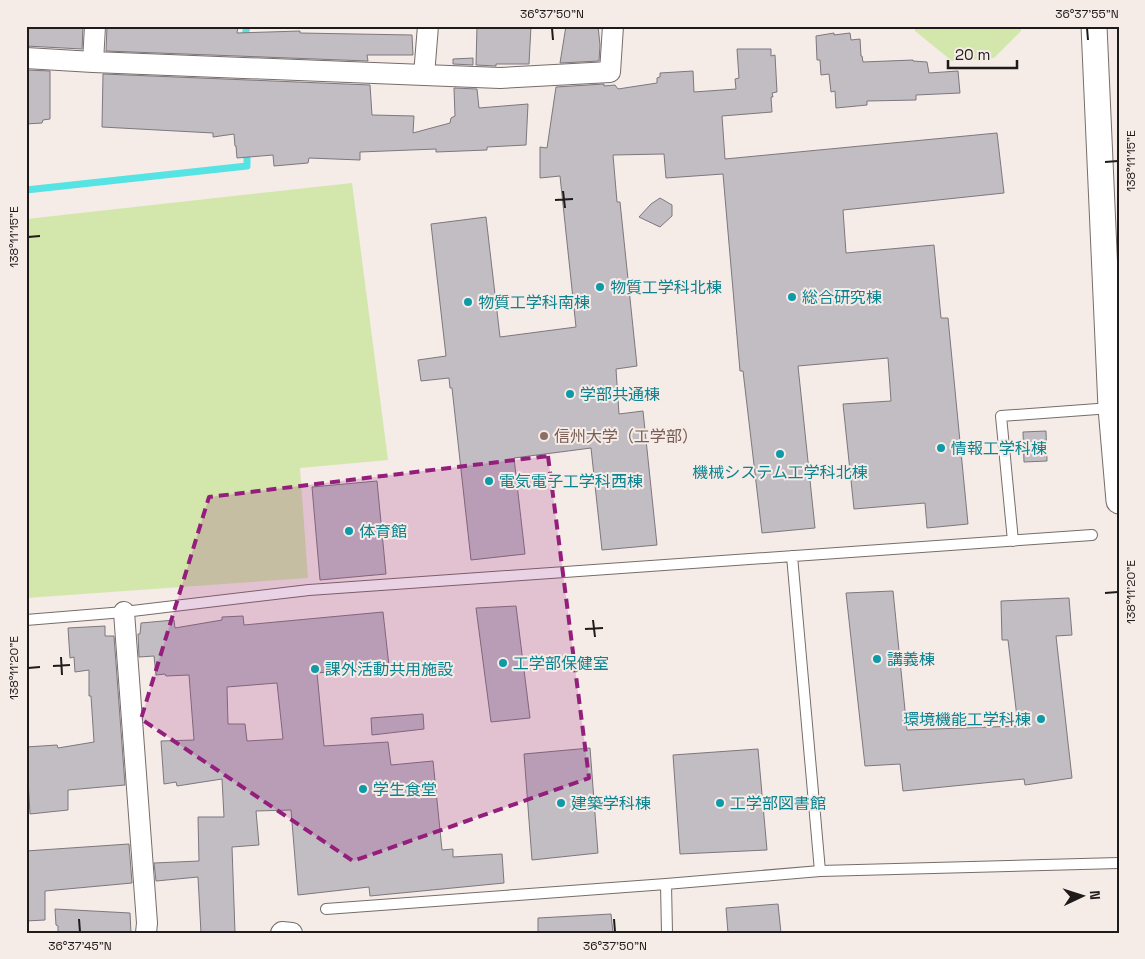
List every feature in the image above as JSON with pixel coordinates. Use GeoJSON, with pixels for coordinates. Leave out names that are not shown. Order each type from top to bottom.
{"type":"FeatureCollection","features":[{"type":"Feature","properties":{"kind":"street"},"geometry":{"type":"LineString","coordinates":[[93,62],[95,26]]}},
{"type":"Feature","properties":{"kind":"street"},"geometry":{"type":"LineString","coordinates":[[424,75],[428,26]]}},
{"type":"Feature","properties":{"kind":"street"},"geometry":{"type":"LineString","coordinates":[[26,58],[500,78],[610,72],[613,26]]}},
{"type":"Feature","properties":{"kind":"street"},"geometry":{"type":"LineString","coordinates":[[1094,26],[1112,289],[1111,408],[1119,501]]}},
{"type":"Feature","properties":{"kind":"street"},"geometry":{"type":"LineString","coordinates":[[124,612],[146,933]]}},
{"type":"Feature","properties":{"kind":"street"},"geometry":{"type":"LineString","coordinates":[[281,933],[292,933]]}},
{"type":"Feature","properties":{"kind":"lane"},"geometry":{"type":"LineString","coordinates":[[1013,541],[1001,416],[1111,408]]}},
{"type":"Feature","properties":{"kind":"lane"},"geometry":{"type":"LineString","coordinates":[[26,620],[124,612],[309,590],[1092,535]]}},
{"type":"Feature","properties":{"kind":"lane"},"geometry":{"type":"LineString","coordinates":[[792,556],[820,871]]}},
{"type":"Feature","properties":{"kind":"lane"},"geometry":{"type":"LineString","coordinates":[[326,909],[820,871],[1119,863]]}},
{"type":"Feature","properties":{"kind":"lane"},"geometry":{"type":"LineString","coordinates":[[666,884],[667,933]]}},
{"type":"Feature","properties":{"kind":"highlighted area"},"geometry":{"type":"Polygon","coordinates":[[[548,456],[589,778],[353,861],[141,719],[209,497],[548,456]]]}},
{"type":"Feature","properties":{"kind":"green space"},"geometry":{"type":"Polygon","coordinates":[[[915,26],[1021,26],[1021,31],[994,58],[952,61],[915,31],[915,26]]]}},
{"type":"Feature","properties":{"kind":"green space"},"geometry":{"type":"Polygon","coordinates":[[[352,183],[388,460],[300,468],[308,578],[26,598],[26,219],[352,183]]]}},
{"type":"Feature","properties":{"kind":"building"},"geometry":{"type":"Polygon","coordinates":[[[26,26],[83,26],[82,49],[26,46],[26,26]]]}},
{"type":"Feature","properties":{"kind":"building"},"geometry":{"type":"Polygon","coordinates":[[[107,26],[238,26],[237,33],[300,31],[300,33],[412,35],[413,55],[367,55],[368,61],[106,51],[107,26]]]}},
{"type":"Feature","properties":{"kind":"building"},"geometry":{"type":"Polygon","coordinates":[[[477,26],[531,26],[529,64],[476,65],[477,26]]]}},
{"type":"Feature","properties":{"kind":"building"},"geometry":{"type":"Polygon","coordinates":[[[566,26],[598,26],[599,61],[560,63],[566,26]]]}},
{"type":"Feature","properties":{"kind":"building"},"geometry":{"type":"Polygon","coordinates":[[[834,33],[834,35],[850,33],[851,40],[860,39],[863,62],[913,60],[927,62],[929,73],[958,71],[960,93],[916,95],[916,100],[867,101],[867,105],[836,108],[835,91],[831,92],[829,74],[821,75],[820,60],[817,60],[816,36],[834,33]]]}},
{"type":"Feature","properties":{"kind":"building"},"geometry":{"type":"Polygon","coordinates":[[[737,49],[771,49],[771,56],[775,55],[777,92],[772,93],[773,97],[771,97],[772,112],[722,116],[725,159],[997,133],[1004,193],[843,210],[846,253],[934,245],[941,318],[948,318],[968,524],[927,528],[925,503],[854,509],[843,404],[891,401],[888,358],[798,366],[815,528],[762,533],[743,371],[740,371],[723,174],[666,178],[664,154],[613,155],[617,202],[620,202],[637,366],[616,369],[619,414],[643,411],[657,545],[602,550],[591,448],[514,458],[525,554],[471,560],[452,388],[450,388],[449,378],[421,381],[418,360],[446,356],[431,224],[486,217],[500,337],[576,327],[560,176],[540,178],[540,147],[547,148],[556,87],[604,84],[604,86],[615,85],[618,89],[657,83],[660,73],[693,71],[694,92],[736,89],[735,79],[739,78],[737,49]]]}},
{"type":"Feature","properties":{"kind":"building"},"geometry":{"type":"Polygon","coordinates":[[[473,58],[473,65],[453,64],[453,59],[473,58]]]}},
{"type":"Feature","properties":{"kind":"building"},"geometry":{"type":"Polygon","coordinates":[[[26,70],[50,71],[50,119],[43,120],[42,123],[26,124],[26,70]]]}},
{"type":"Feature","properties":{"kind":"building"},"geometry":{"type":"Polygon","coordinates":[[[103,74],[370,85],[372,115],[414,116],[413,133],[450,123],[451,118],[455,116],[454,88],[477,89],[479,108],[528,104],[526,145],[487,147],[487,150],[436,152],[436,149],[360,152],[360,160],[309,158],[308,163],[274,166],[273,155],[237,158],[234,134],[213,137],[213,133],[102,127],[103,74]]]}},
{"type":"Feature","properties":{"kind":"building"},"geometry":{"type":"Polygon","coordinates":[[[660,198],[672,205],[672,216],[660,227],[639,217],[651,204],[660,198]]]}},
{"type":"Feature","properties":{"kind":"building"},"geometry":{"type":"Polygon","coordinates":[[[1046,431],[1047,461],[1024,462],[1023,432],[1046,431]]]}},
{"type":"Feature","properties":{"kind":"building","name":"体育館"},"geometry":{"type":"Polygon","coordinates":[[[377,481],[386,574],[320,580],[312,487],[377,481]]]}},
{"type":"Feature","properties":{"kind":"building"},"geometry":{"type":"Polygon","coordinates":[[[893,591],[907,730],[1018,726],[1008,640],[1002,640],[1001,601],[1069,598],[1072,635],[1056,636],[1072,778],[1025,785],[1024,779],[903,791],[900,764],[865,766],[846,593],[893,591]]]}},
{"type":"Feature","properties":{"kind":"building","name":"工学部保健室"},"geometry":{"type":"Polygon","coordinates":[[[516,606],[530,718],[491,722],[476,608],[516,606]]]}},
{"type":"Feature","properties":{"kind":"building"},"geometry":{"type":"Polygon","coordinates":[[[383,612],[389,666],[317,673],[324,746],[388,742],[391,765],[433,761],[442,850],[453,849],[453,857],[502,854],[504,883],[370,896],[369,887],[298,895],[291,810],[256,811],[259,845],[232,847],[235,933],[201,933],[198,877],[156,881],[154,863],[199,861],[198,817],[224,817],[222,779],[177,786],[176,782],[164,784],[161,741],[194,740],[189,675],[156,675],[154,656],[139,657],[138,634],[140,634],[141,623],[174,620],[175,628],[222,620],[222,617],[243,616],[244,625],[383,612]],[[277,683],[227,687],[228,724],[245,724],[247,741],[283,739],[277,683]]]}},
{"type":"Feature","properties":{"kind":"building"},"geometry":{"type":"Polygon","coordinates":[[[105,626],[105,636],[114,636],[125,785],[68,790],[68,810],[30,814],[26,747],[57,745],[58,748],[94,742],[91,696],[89,696],[89,670],[75,672],[74,657],[70,658],[68,628],[105,626]]]}},
{"type":"Feature","properties":{"kind":"building"},"geometry":{"type":"Polygon","coordinates":[[[423,714],[424,729],[372,735],[371,718],[423,714]]]}},
{"type":"Feature","properties":{"kind":"building","name":"建築学科棟"},"geometry":{"type":"Polygon","coordinates":[[[590,748],[598,853],[532,860],[524,754],[590,748]]]}},
{"type":"Feature","properties":{"kind":"building","name":"工学部図書館"},"geometry":{"type":"Polygon","coordinates":[[[758,749],[767,850],[680,854],[673,755],[758,749]]]}},
{"type":"Feature","properties":{"kind":"building"},"geometry":{"type":"Polygon","coordinates":[[[129,844],[132,883],[45,891],[45,920],[26,921],[26,851],[129,844]]]}},
{"type":"Feature","properties":{"kind":"building"},"geometry":{"type":"Polygon","coordinates":[[[778,904],[781,933],[728,933],[726,908],[778,904]]]}},
{"type":"Feature","properties":{"kind":"building"},"geometry":{"type":"Polygon","coordinates":[[[55,909],[130,913],[131,933],[58,933],[55,909]]]}},
{"type":"Feature","properties":{"kind":"building"},"geometry":{"type":"Polygon","coordinates":[[[611,914],[613,933],[538,933],[538,918],[611,914]]]}},
{"type":"Feature","properties":{"kind":"waterway"},"geometry":{"type":"LineString","coordinates":[[244,41],[247,26]]}},
{"type":"Feature","properties":{"kind":"waterway"},"geometry":{"type":"LineString","coordinates":[[26,190],[247,166],[247,150]]}},
{"type":"Feature","properties":{"kind":"place","name":"物質工学科北棟"},"geometry":{"type":"Point","coordinates":[600,287]}},
{"type":"Feature","properties":{"kind":"place","name":"総合研究棟"},"geometry":{"type":"Point","coordinates":[792,297]}},
{"type":"Feature","properties":{"kind":"place","name":"物質工学科南棟"},"geometry":{"type":"Point","coordinates":[468,302]}},
{"type":"Feature","properties":{"kind":"place","name":"学部共通棟"},"geometry":{"type":"Point","coordinates":[570,394]}},
{"type":"Feature","properties":{"kind":"place","name":"信州大学（工学部）"},"geometry":{"type":"Point","coordinates":[544,436]}},
{"type":"Feature","properties":{"kind":"place","name":"情報工学科棟"},"geometry":{"type":"Point","coordinates":[941,448]}},
{"type":"Feature","properties":{"kind":"place","name":"機械システム工学科北棟"},"geometry":{"type":"Point","coordinates":[780,454]}},
{"type":"Feature","properties":{"kind":"place","name":"電気電子工学科西棟"},"geometry":{"type":"Point","coordinates":[489,481]}},
{"type":"Feature","properties":{"kind":"place","name":"体育館"},"geometry":{"type":"Point","coordinates":[349,531]}},
{"type":"Feature","properties":{"kind":"place","name":"講義棟"},"geometry":{"type":"Point","coordinates":[877,659]}},
{"type":"Feature","properties":{"kind":"place","name":"工学部保健室"},"geometry":{"type":"Point","coordinates":[503,663]}},
{"type":"Feature","properties":{"kind":"place","name":"課外活動共用施設"},"geometry":{"type":"Point","coordinates":[315,669]}},
{"type":"Feature","properties":{"kind":"place","name":"環境機能工学科棟"},"geometry":{"type":"Point","coordinates":[1041,719]}},
{"type":"Feature","properties":{"kind":"place","name":"学生食堂"},"geometry":{"type":"Point","coordinates":[363,789]}},
{"type":"Feature","properties":{"kind":"place","name":"建築学科棟"},"geometry":{"type":"Point","coordinates":[561,803]}},
{"type":"Feature","properties":{"kind":"place","name":"工学部図書館"},"geometry":{"type":"Point","coordinates":[720,803]}}]}
